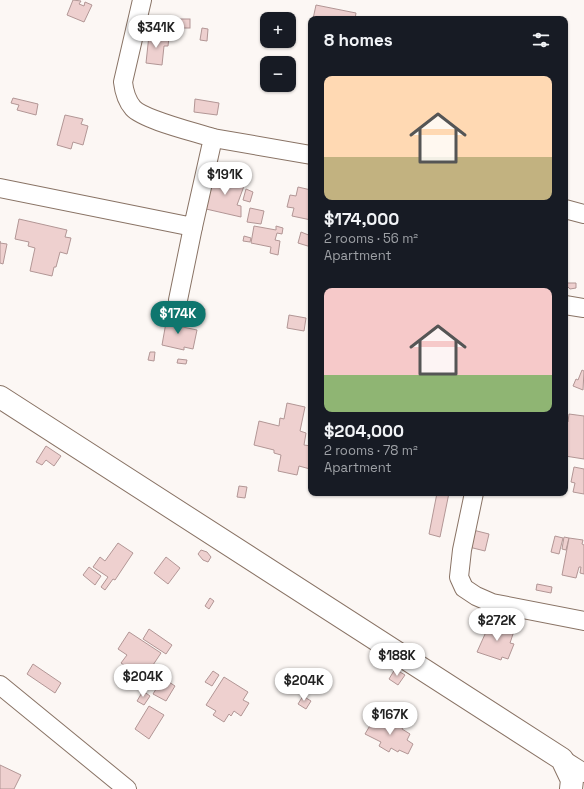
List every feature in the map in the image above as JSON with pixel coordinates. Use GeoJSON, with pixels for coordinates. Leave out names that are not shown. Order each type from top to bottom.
{"type":"FeatureCollection","features":[{"type":"Feature","properties":{"kind":"street"},"geometry":{"type":"LineString","coordinates":[[142,0],[122,82],[124,91],[133,108],[144,116],[213,138],[308,154]]}},
{"type":"Feature","properties":{"kind":"street"},"geometry":{"type":"LineString","coordinates":[[178,300],[213,138]]}},
{"type":"Feature","properties":{"kind":"street"},"geometry":{"type":"LineString","coordinates":[[0,188],[193,227]]}},
{"type":"Feature","properties":{"kind":"street"},"geometry":{"type":"LineString","coordinates":[[568,210],[584,214]]}},
{"type":"Feature","properties":{"kind":"street"},"geometry":{"type":"LineString","coordinates":[[568,305],[584,308]]}},
{"type":"Feature","properties":{"kind":"street"},"geometry":{"type":"LineString","coordinates":[[0,397],[584,773]]}},
{"type":"Feature","properties":{"kind":"street"},"geometry":{"type":"LineString","coordinates":[[473,496],[462,550],[459,577],[464,588],[492,603],[584,621]]}},
{"type":"Feature","properties":{"kind":"street"},"geometry":{"type":"LineString","coordinates":[[0,684],[127,789]]}},
{"type":"Feature","properties":{"kind":"street"},"geometry":{"type":"LineString","coordinates":[[562,759],[572,780],[571,789]]}},
{"type":"Feature","properties":{"kind":"building"},"geometry":{"type":"Polygon","coordinates":[[[73,0],[81,1],[79,4],[84,6],[85,2],[92,5],[84,22],[67,15],[73,0]]]}},
{"type":"Feature","properties":{"kind":"building"},"geometry":{"type":"Polygon","coordinates":[[[316,5],[356,13],[356,16],[314,16],[316,5]]]}},
{"type":"Feature","properties":{"kind":"building"},"geometry":{"type":"Polygon","coordinates":[[[152,19],[190,19],[190,28],[152,28],[152,19]]]}},
{"type":"Feature","properties":{"kind":"building"},"geometry":{"type":"Polygon","coordinates":[[[202,28],[208,29],[207,41],[200,40],[202,28]]]}},
{"type":"Feature","properties":{"kind":"building"},"geometry":{"type":"Polygon","coordinates":[[[149,35],[169,37],[168,46],[164,46],[162,65],[146,63],[149,35]]]}},
{"type":"Feature","properties":{"kind":"building"},"geometry":{"type":"Polygon","coordinates":[[[13,98],[38,104],[36,115],[17,110],[19,105],[11,103],[13,98]]]}},
{"type":"Feature","properties":{"kind":"building"},"geometry":{"type":"Polygon","coordinates":[[[195,99],[219,103],[217,115],[194,112],[195,99]]]}},
{"type":"Feature","properties":{"kind":"building"},"geometry":{"type":"Polygon","coordinates":[[[65,115],[83,119],[81,124],[88,126],[83,145],[73,142],[71,149],[57,145],[65,115]]]}},
{"type":"Feature","properties":{"kind":"building"},"geometry":{"type":"Polygon","coordinates":[[[223,174],[236,178],[235,184],[244,186],[237,205],[241,206],[241,217],[206,209],[209,182],[221,182],[223,174]]]}},
{"type":"Feature","properties":{"kind":"building"},"geometry":{"type":"Polygon","coordinates":[[[298,187],[308,189],[308,219],[292,216],[294,208],[287,207],[290,195],[296,196],[298,187]]]}},
{"type":"Feature","properties":{"kind":"building"},"geometry":{"type":"Polygon","coordinates":[[[246,189],[253,192],[250,202],[243,200],[246,189]]]}},
{"type":"Feature","properties":{"kind":"building"},"geometry":{"type":"Polygon","coordinates":[[[250,208],[264,211],[261,224],[247,222],[250,208]]]}},
{"type":"Feature","properties":{"kind":"building"},"geometry":{"type":"Polygon","coordinates":[[[19,219],[67,230],[65,237],[71,238],[67,254],[60,252],[52,276],[30,271],[35,248],[28,246],[29,242],[15,239],[19,219]]]}},
{"type":"Feature","properties":{"kind":"building"},"geometry":{"type":"Polygon","coordinates":[[[254,226],[276,230],[276,226],[283,228],[282,234],[277,233],[275,240],[280,241],[278,255],[270,253],[271,247],[251,243],[254,226]]]}},
{"type":"Feature","properties":{"kind":"building"},"geometry":{"type":"Polygon","coordinates":[[[301,232],[308,235],[308,246],[298,243],[301,232]]]}},
{"type":"Feature","properties":{"kind":"building"},"geometry":{"type":"Polygon","coordinates":[[[244,236],[251,238],[250,242],[243,241],[244,236]]]}},
{"type":"Feature","properties":{"kind":"building"},"geometry":{"type":"Polygon","coordinates":[[[0,243],[7,244],[3,264],[0,263],[0,243]]]}},
{"type":"Feature","properties":{"kind":"building"},"geometry":{"type":"Polygon","coordinates":[[[568,283],[576,283],[576,288],[570,289],[568,287],[568,283]]]}},
{"type":"Feature","properties":{"kind":"building"},"geometry":{"type":"Polygon","coordinates":[[[180,304],[205,309],[204,315],[179,311],[180,304]]]}},
{"type":"Feature","properties":{"kind":"building"},"geometry":{"type":"Polygon","coordinates":[[[289,315],[306,318],[304,331],[287,328],[289,315]]]}},
{"type":"Feature","properties":{"kind":"building"},"geometry":{"type":"Polygon","coordinates":[[[167,317],[179,320],[178,326],[197,330],[193,349],[184,347],[184,350],[162,345],[167,317]]]}},
{"type":"Feature","properties":{"kind":"building"},"geometry":{"type":"Polygon","coordinates":[[[150,352],[155,352],[154,361],[148,360],[150,352]]]}},
{"type":"Feature","properties":{"kind":"building"},"geometry":{"type":"Polygon","coordinates":[[[178,359],[187,360],[186,364],[177,363],[178,359]]]}},
{"type":"Feature","properties":{"kind":"building"},"geometry":{"type":"Polygon","coordinates":[[[582,370],[584,371],[583,390],[573,386],[576,379],[578,380],[582,370]]]}},
{"type":"Feature","properties":{"kind":"building"},"geometry":{"type":"Polygon","coordinates":[[[287,403],[305,407],[300,431],[306,433],[304,445],[308,446],[308,468],[299,466],[297,475],[278,471],[281,455],[274,453],[274,450],[254,445],[259,421],[279,426],[280,418],[284,419],[287,403]]]}},
{"type":"Feature","properties":{"kind":"building"},"geometry":{"type":"Polygon","coordinates":[[[569,414],[584,416],[584,459],[568,456],[569,414]]]}},
{"type":"Feature","properties":{"kind":"building"},"geometry":{"type":"Polygon","coordinates":[[[46,446],[61,456],[54,466],[46,460],[42,465],[36,462],[46,446]]]}},
{"type":"Feature","properties":{"kind":"building"},"geometry":{"type":"Polygon","coordinates":[[[574,467],[584,469],[584,494],[573,492],[575,483],[571,482],[574,467]]]}},
{"type":"Feature","properties":{"kind":"building"},"geometry":{"type":"Polygon","coordinates":[[[239,486],[247,487],[245,498],[237,497],[239,486]]]}},
{"type":"Feature","properties":{"kind":"building"},"geometry":{"type":"Polygon","coordinates":[[[436,496],[448,496],[440,537],[429,534],[436,496]]]}},
{"type":"Feature","properties":{"kind":"building"},"geometry":{"type":"Polygon","coordinates":[[[473,530],[489,534],[485,551],[469,547],[473,530]]]}},
{"type":"Feature","properties":{"kind":"building"},"geometry":{"type":"Polygon","coordinates":[[[555,536],[563,538],[559,554],[551,552],[555,536]]]}},
{"type":"Feature","properties":{"kind":"building"},"geometry":{"type":"Polygon","coordinates":[[[564,537],[569,538],[566,550],[562,549],[564,537]]]}},
{"type":"Feature","properties":{"kind":"building"},"geometry":{"type":"Polygon","coordinates":[[[569,538],[583,540],[582,544],[584,545],[584,574],[580,573],[581,567],[579,567],[576,578],[562,575],[569,538]]]}},
{"type":"Feature","properties":{"kind":"building"},"geometry":{"type":"Polygon","coordinates":[[[118,543],[133,553],[115,580],[113,579],[105,590],[101,587],[108,577],[93,567],[100,557],[105,561],[118,543]]]}},
{"type":"Feature","properties":{"kind":"building"},"geometry":{"type":"Polygon","coordinates":[[[201,550],[207,552],[211,557],[208,562],[203,560],[198,554],[201,550]]]}},
{"type":"Feature","properties":{"kind":"building"},"geometry":{"type":"Polygon","coordinates":[[[166,557],[180,568],[168,584],[154,573],[166,557]]]}},
{"type":"Feature","properties":{"kind":"building"},"geometry":{"type":"Polygon","coordinates":[[[89,567],[101,576],[95,585],[83,575],[89,567]]]}},
{"type":"Feature","properties":{"kind":"building"},"geometry":{"type":"Polygon","coordinates":[[[537,584],[552,587],[551,593],[536,590],[537,584]]]}},
{"type":"Feature","properties":{"kind":"building"},"geometry":{"type":"Polygon","coordinates":[[[210,598],[214,601],[209,609],[205,606],[210,598]]]}},
{"type":"Feature","properties":{"kind":"building"},"geometry":{"type":"Polygon","coordinates":[[[490,623],[514,631],[510,643],[514,644],[508,659],[502,657],[501,660],[477,652],[490,623]]]}},
{"type":"Feature","properties":{"kind":"building"},"geometry":{"type":"Polygon","coordinates":[[[149,629],[172,645],[166,654],[143,639],[149,629]]]}},
{"type":"Feature","properties":{"kind":"building"},"geometry":{"type":"Polygon","coordinates":[[[129,632],[161,653],[153,665],[157,667],[148,681],[121,663],[127,655],[118,649],[129,632]]]}},
{"type":"Feature","properties":{"kind":"building"},"geometry":{"type":"Polygon","coordinates":[[[33,664],[61,683],[55,693],[27,674],[33,664]]]}},
{"type":"Feature","properties":{"kind":"building"},"geometry":{"type":"Polygon","coordinates":[[[395,669],[405,675],[398,685],[389,679],[395,669]]]}},
{"type":"Feature","properties":{"kind":"building"},"geometry":{"type":"Polygon","coordinates":[[[213,671],[219,675],[212,686],[205,682],[213,671]]]}},
{"type":"Feature","properties":{"kind":"building"},"geometry":{"type":"Polygon","coordinates":[[[224,677],[248,692],[243,700],[249,703],[241,716],[234,711],[231,716],[229,714],[224,722],[213,715],[216,711],[206,705],[224,677]]]}},
{"type":"Feature","properties":{"kind":"building"},"geometry":{"type":"Polygon","coordinates":[[[163,678],[175,686],[166,701],[153,694],[163,678]]]}},
{"type":"Feature","properties":{"kind":"building"},"geometry":{"type":"Polygon","coordinates":[[[143,691],[150,696],[144,705],[137,701],[143,691]]]}},
{"type":"Feature","properties":{"kind":"building"},"geometry":{"type":"Polygon","coordinates":[[[303,696],[311,701],[306,709],[298,704],[303,696]]]}},
{"type":"Feature","properties":{"kind":"building"},"geometry":{"type":"Polygon","coordinates":[[[149,706],[164,715],[149,739],[135,729],[149,706]]]}},
{"type":"Feature","properties":{"kind":"building"},"geometry":{"type":"Polygon","coordinates":[[[375,717],[384,722],[386,718],[403,727],[402,729],[410,734],[407,740],[413,744],[408,754],[399,750],[398,752],[391,748],[389,752],[379,746],[381,742],[365,734],[375,717]]]}},
{"type":"Feature","properties":{"kind":"building"},"geometry":{"type":"Polygon","coordinates":[[[0,765],[21,775],[14,789],[0,789],[0,765]]]}}]}
